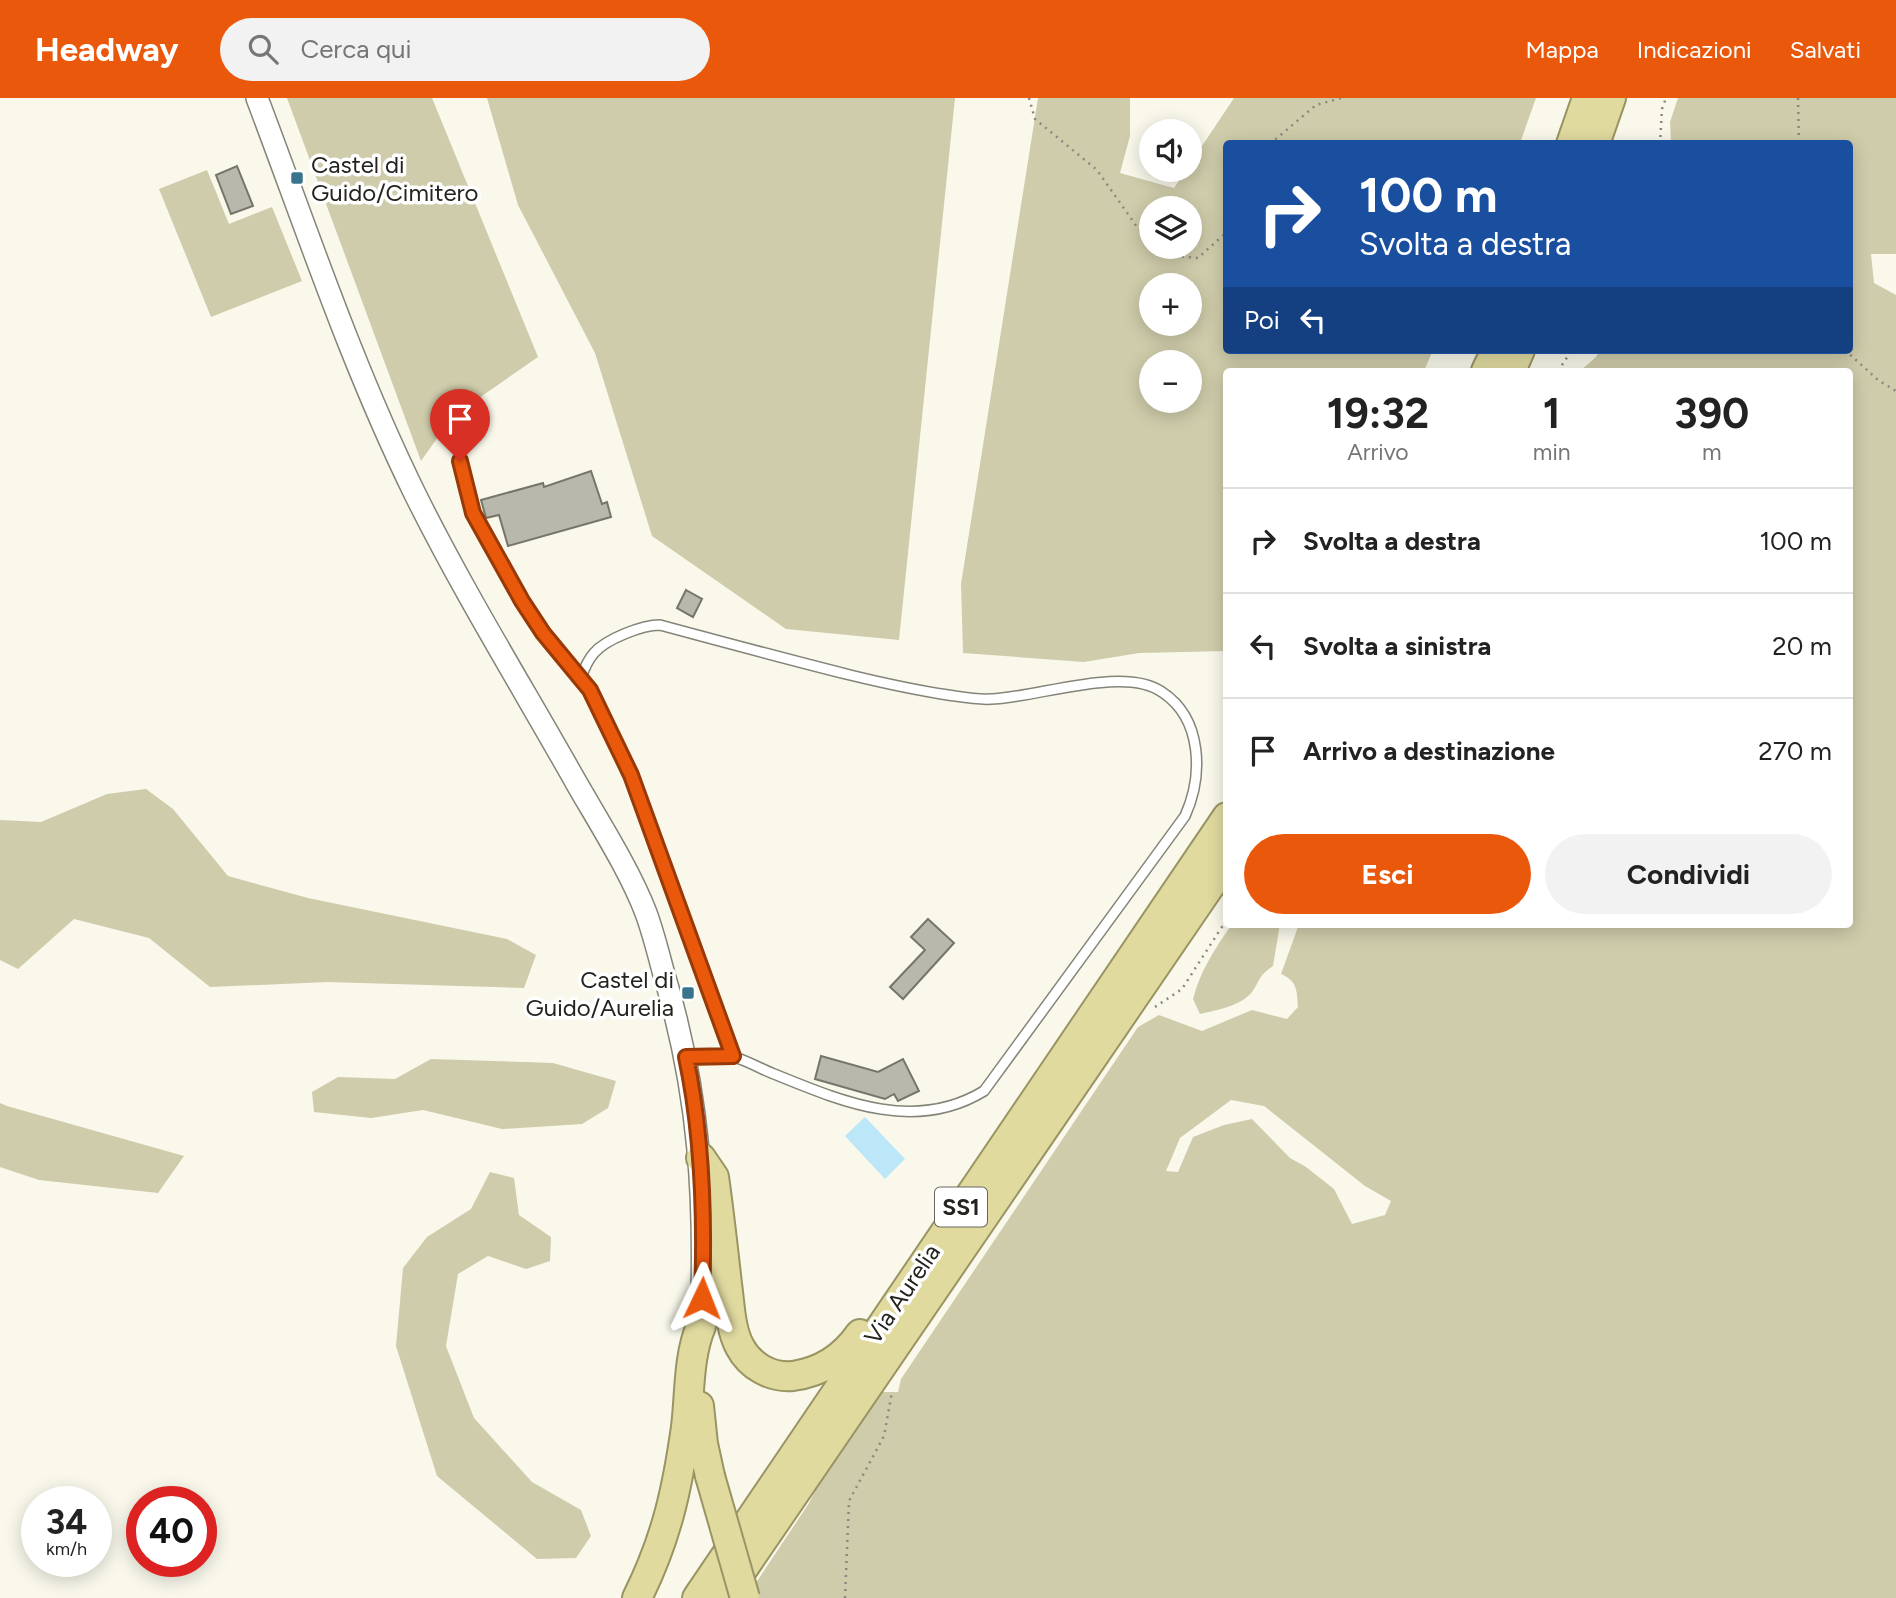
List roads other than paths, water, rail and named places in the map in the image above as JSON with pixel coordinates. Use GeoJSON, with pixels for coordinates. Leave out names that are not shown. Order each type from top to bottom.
{"type":"FeatureCollection","features":[{"type":"Feature","properties":{"kind":"highway"},"geometry":{"type":"LineString","coordinates":[[1572,140],[1587,98]]}},
{"type":"Feature","properties":{"kind":"highway"},"geometry":{"type":"LineString","coordinates":[[1596,140],[1611,98]]}},
{"type":"Feature","properties":{"kind":"highway","name":"Via Aurelia"},"geometry":{"type":"LineString","coordinates":[[697,1598],[1223,823]]}},
{"type":"Feature","properties":{"kind":"highway","name":"Via Aurelia"},"geometry":{"type":"LineString","coordinates":[[723,1598],[1223,867]]}},
{"type":"Feature","properties":{"kind":"highway"},"geometry":{"type":"LineString","coordinates":[[701,1158],[714,1177],[732,1322],[739,1346],[752,1363],[767,1372],[786,1377],[802,1375],[838,1358],[853,1344],[1062,1038],[1084,1025]]}},
{"type":"Feature","properties":{"kind":"highway"},"geometry":{"type":"LineString","coordinates":[[701,1326],[703,1345],[699,1408],[703,1444],[745,1598]]}},
{"type":"Feature","properties":{"kind":"highway"},"geometry":{"type":"LineString","coordinates":[[637,1598],[660,1548],[674,1502],[686,1426],[694,1342],[701,1326]]}},
{"type":"Feature","properties":{"kind":"street"},"geometry":{"type":"LineString","coordinates":[[257,98],[362,376],[396,454],[434,532],[610,842],[646,912],[674,1005],[686,1057],[701,1158],[704,1243],[701,1326]]}},
{"type":"Feature","properties":{"kind":"lane"},"geometry":{"type":"LineString","coordinates":[[460,461],[473,513],[543,633],[590,690],[631,775],[733,1056]]}},
{"type":"Feature","properties":{"kind":"lane"},"geometry":{"type":"LineString","coordinates":[[581,678],[596,651],[646,625],[660,625],[902,688],[989,700],[1098,683],[1138,682],[1163,692],[1187,720],[1193,734],[1197,775],[1193,798],[1185,816],[984,1091],[966,1102],[938,1111],[901,1113],[815,1090],[733,1056],[686,1057]]}},
{"type":"Feature","properties":{"kind":"water"},"geometry":{"type":"Polygon","coordinates":[[[865,1117],[905,1159],[885,1179],[845,1136],[865,1117]]]}},
{"type":"Feature","properties":{"kind":"place","name":"Castel di Guido/Cimitero"},"geometry":{"type":"Point","coordinates":[297,178]}},
{"type":"Feature","properties":{"kind":"place","name":"Castel di Guido/Aurelia"},"geometry":{"type":"Point","coordinates":[688,993]}}]}
